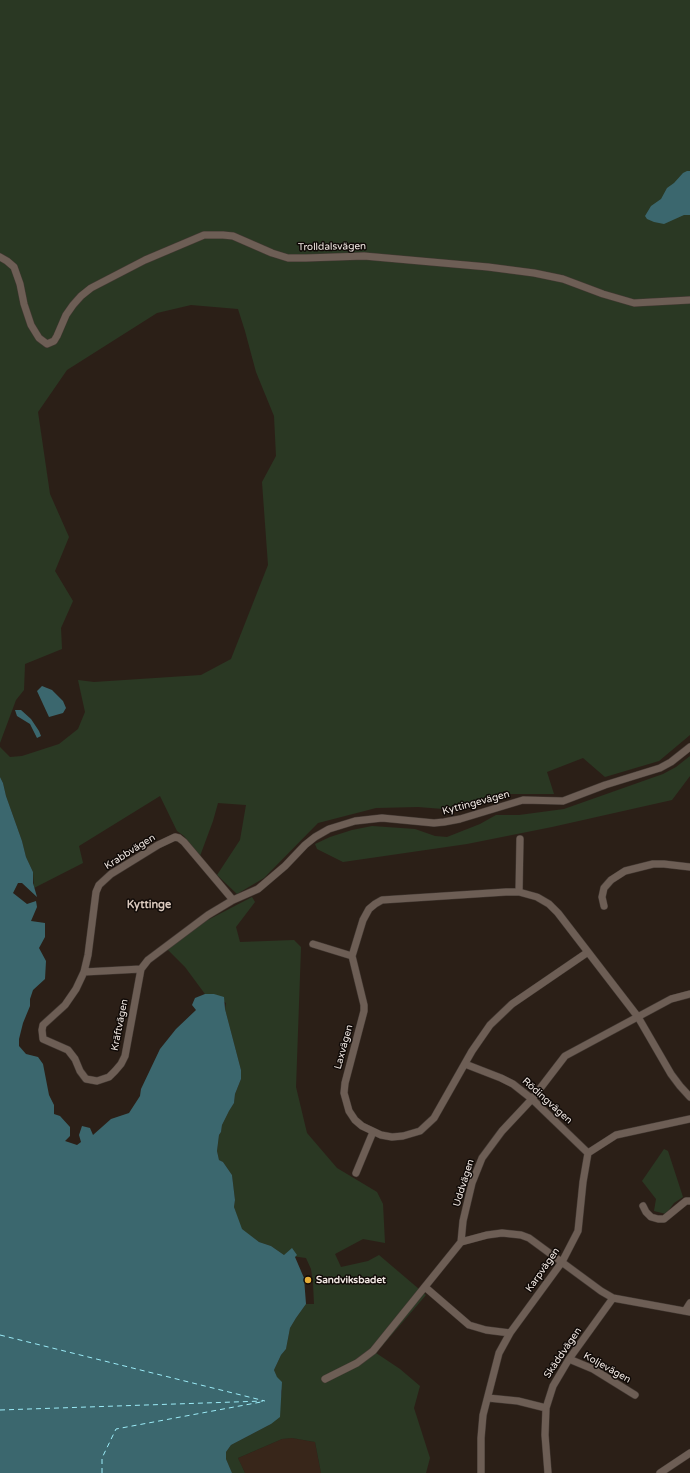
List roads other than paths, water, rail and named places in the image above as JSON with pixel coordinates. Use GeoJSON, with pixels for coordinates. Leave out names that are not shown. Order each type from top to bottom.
{"type":"FeatureCollection","features":[{"type":"Feature","properties":{"kind":"street","name":"Trolldalsvägen"},"geometry":{"type":"LineString","coordinates":[[0,257],[14,267],[31,325],[39,338],[47,344],[54,341],[66,314],[73,305],[91,288],[144,260],[204,235],[233,236],[272,253],[288,258],[364,256],[460,264],[534,273],[563,279],[634,303],[690,300]]}},
{"type":"Feature","properties":{"kind":"street","name":"Kyttingevägen"},"geometry":{"type":"LineString","coordinates":[[233,900],[258,889],[285,866],[304,845],[329,829],[342,824],[382,818],[434,823],[444,822],[460,819],[523,800],[563,801],[660,768],[690,747]]}},
{"type":"Feature","properties":{"kind":"street","name":"Krabbvägen"},"geometry":{"type":"LineString","coordinates":[[84,972],[88,956],[94,902],[99,885],[111,874],[175,837],[184,842],[233,900]]}},
{"type":"Feature","properties":{"kind":"street"},"geometry":{"type":"LineString","coordinates":[[519,892],[520,839]]}},
{"type":"Feature","properties":{"kind":"street"},"geometry":{"type":"LineString","coordinates":[[604,906],[602,897],[604,888],[611,880],[625,871],[653,864],[690,867]]}},
{"type":"Feature","properties":{"kind":"street"},"geometry":{"type":"LineString","coordinates":[[313,944],[352,956],[363,920],[369,909],[382,900],[519,892],[536,897],[549,904],[558,913],[638,1017],[671,1074],[690,1097]]}},
{"type":"Feature","properties":{"kind":"street"},"geometry":{"type":"LineString","coordinates":[[84,972],[141,969],[148,960],[208,915],[233,900]]}},
{"type":"Feature","properties":{"kind":"street","name":"Laxvägen"},"geometry":{"type":"LineString","coordinates":[[352,956],[363,996],[364,1011],[348,1070],[344,1093],[349,1111],[355,1120],[373,1132],[392,1137],[403,1136],[420,1131],[434,1118],[479,1040],[499,1016],[512,1004],[588,952]]}},
{"type":"Feature","properties":{"kind":"street","name":"Kräftvägen"},"geometry":{"type":"LineString","coordinates":[[84,972],[65,1005],[43,1025],[42,1035],[46,1041],[68,1050],[86,1079],[97,1081],[103,1080],[116,1071],[125,1056],[141,969]]}},
{"type":"Feature","properties":{"kind":"street","name":"Uddvägen"},"geometry":{"type":"LineString","coordinates":[[461,1242],[465,1213],[472,1183],[479,1163],[502,1131],[532,1099],[565,1056],[671,998],[690,994]]}},
{"type":"Feature","properties":{"kind":"street","name":"Rödingvägen"},"geometry":{"type":"LineString","coordinates":[[465,1064],[513,1084],[532,1099],[588,1153]]}},
{"type":"Feature","properties":{"kind":"street"},"geometry":{"type":"LineString","coordinates":[[588,1153],[616,1134],[690,1119]]}},
{"type":"Feature","properties":{"kind":"street"},"geometry":{"type":"LineString","coordinates":[[356,1173],[373,1132]]}},
{"type":"Feature","properties":{"kind":"street","name":"Karpvägen"},"geometry":{"type":"LineString","coordinates":[[481,1473],[481,1438],[483,1415],[499,1352],[510,1333],[562,1262],[578,1231],[583,1182],[588,1153]]}},
{"type":"Feature","properties":{"kind":"street"},"geometry":{"type":"LineString","coordinates":[[643,1206],[651,1217],[664,1219],[686,1201],[690,1201]]}},
{"type":"Feature","properties":{"kind":"street"},"geometry":{"type":"LineString","coordinates":[[325,1379],[357,1363],[373,1351],[461,1242],[487,1235],[511,1233],[529,1238],[601,1291],[613,1298],[688,1312],[690,1303]]}},
{"type":"Feature","properties":{"kind":"street"},"geometry":{"type":"LineString","coordinates":[[425,1287],[469,1325],[486,1330],[510,1333]]}},
{"type":"Feature","properties":{"kind":"street","name":"Skäddvägen"},"geometry":{"type":"LineString","coordinates":[[548,1473],[545,1435],[546,1408],[552,1386],[569,1359],[613,1298]]}},
{"type":"Feature","properties":{"kind":"street","name":"Koljevägen"},"geometry":{"type":"LineString","coordinates":[[569,1359],[593,1369],[635,1395]]}},
{"type":"Feature","properties":{"kind":"street"},"geometry":{"type":"LineString","coordinates":[[488,1398],[518,1401],[546,1408]]}},
{"type":"Feature","properties":{"kind":"street"},"geometry":{"type":"LineString","coordinates":[[660,1473],[690,1453]]}},
{"type":"Feature","properties":{"kind":"water"},"geometry":{"type":"Polygon","coordinates":[[[687,171],[690,171],[690,215],[684,215],[664,224],[647,219],[645,216],[651,206],[661,199],[667,188],[687,171]]]}},
{"type":"Feature","properties":{"kind":"water"},"geometry":{"type":"Polygon","coordinates":[[[42,686],[52,690],[63,701],[66,708],[63,713],[49,717],[37,691],[42,686]]]}},
{"type":"Feature","properties":{"kind":"water"},"geometry":{"type":"Polygon","coordinates":[[[15,710],[21,710],[31,719],[41,736],[37,738],[30,724],[17,716],[15,710]]]}},
{"type":"Feature","properties":{"kind":"water"},"geometry":{"type":"Polygon","coordinates":[[[0,777],[26,857],[33,872],[33,883],[37,897],[22,883],[18,883],[13,893],[27,904],[36,901],[37,907],[31,921],[45,923],[45,937],[39,948],[46,961],[45,979],[33,990],[30,999],[30,1006],[23,1023],[19,1039],[19,1046],[26,1054],[38,1057],[43,1064],[49,1095],[54,1105],[54,1114],[60,1116],[70,1127],[70,1136],[65,1141],[77,1145],[81,1142],[79,1135],[82,1126],[90,1128],[93,1135],[111,1119],[129,1113],[140,1096],[141,1089],[160,1049],[176,1029],[196,1010],[192,1005],[195,998],[205,994],[214,994],[224,997],[225,1009],[241,1070],[241,1079],[235,1094],[234,1103],[222,1125],[219,1135],[217,1151],[219,1160],[223,1162],[232,1175],[235,1200],[234,1207],[242,1229],[259,1242],[271,1246],[284,1255],[292,1248],[297,1255],[295,1257],[304,1278],[306,1304],[290,1328],[286,1349],[281,1355],[274,1370],[277,1377],[282,1382],[280,1417],[271,1424],[231,1445],[226,1452],[226,1459],[232,1473],[0,1473],[0,777]]]}},
{"type":"Feature","properties":{"kind":"place","name":"Sandviksbadet"},"geometry":{"type":"Point","coordinates":[308,1280]}},
{"type":"Feature","properties":{"kind":"district","name":"Kyttinge"},"geometry":{"type":"Point","coordinates":[149,905]}}]}
